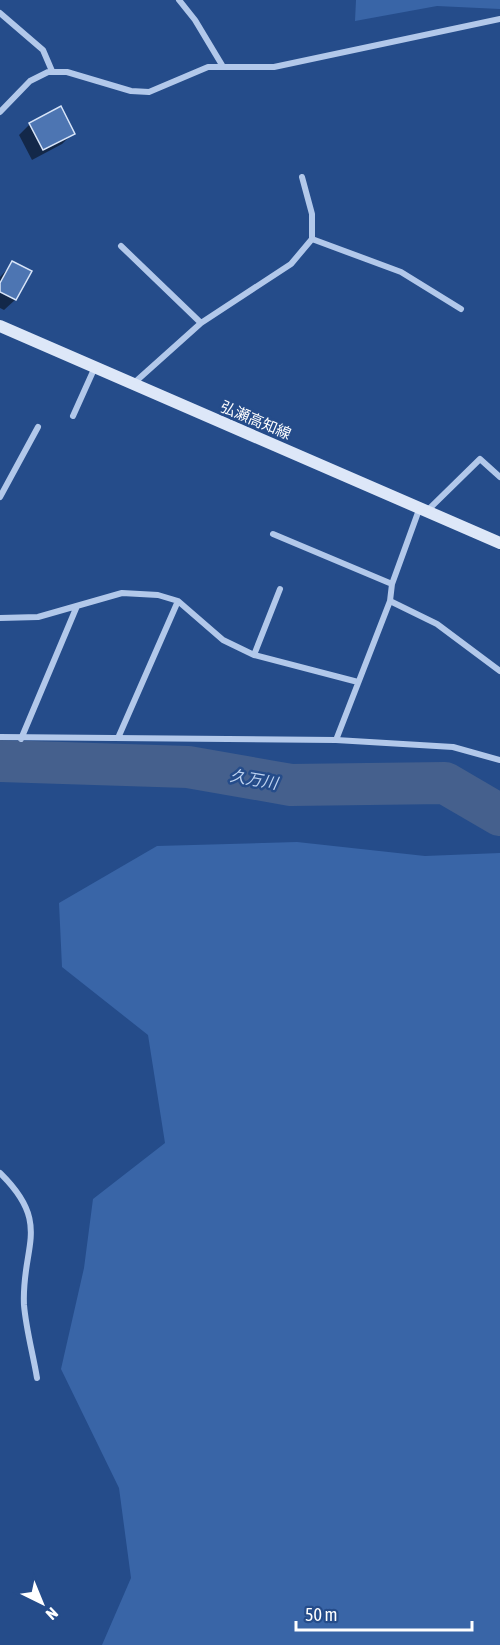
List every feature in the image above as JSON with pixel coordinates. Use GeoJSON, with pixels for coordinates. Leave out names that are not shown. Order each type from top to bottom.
{"type":"FeatureCollection","features":[{"type":"Feature","properties":{"kind":"main road","name":"弘瀬高知線"},"geometry":{"type":"LineString","coordinates":[[0,326],[500,543]]}},
{"type":"Feature","properties":{"kind":"street"},"geometry":{"type":"LineString","coordinates":[[179,0],[195,20],[222,65]]}},
{"type":"Feature","properties":{"kind":"street"},"geometry":{"type":"LineString","coordinates":[[0,13],[43,50],[52,71]]}},
{"type":"Feature","properties":{"kind":"street"},"geometry":{"type":"LineString","coordinates":[[0,112],[30,81],[52,71],[67,72],[141,92],[149,92],[208,67],[222,65],[274,67],[500,19]]}},
{"type":"Feature","properties":{"kind":"street"},"geometry":{"type":"LineString","coordinates":[[133,383],[201,323],[273,278],[291,264],[312,238],[312,214],[302,177]]}},
{"type":"Feature","properties":{"kind":"street"},"geometry":{"type":"LineString","coordinates":[[312,238],[401,272],[461,309]]}},
{"type":"Feature","properties":{"kind":"street"},"geometry":{"type":"LineString","coordinates":[[121,246],[201,323]]}},
{"type":"Feature","properties":{"kind":"street"},"geometry":{"type":"LineString","coordinates":[[73,416],[95,367]]}},
{"type":"Feature","properties":{"kind":"street"},"geometry":{"type":"LineString","coordinates":[[0,497],[38,427]]}},
{"type":"Feature","properties":{"kind":"street"},"geometry":{"type":"LineString","coordinates":[[336,740],[390,601],[392,584],[423,509],[480,459],[500,477]]}},
{"type":"Feature","properties":{"kind":"street"},"geometry":{"type":"LineString","coordinates":[[273,534],[392,584]]}},
{"type":"Feature","properties":{"kind":"street"},"geometry":{"type":"LineString","coordinates":[[254,655],[280,589]]}},
{"type":"Feature","properties":{"kind":"street"},"geometry":{"type":"LineString","coordinates":[[0,618],[38,617],[122,592],[158,595],[177,601],[223,640],[254,655],[358,682]]}},
{"type":"Feature","properties":{"kind":"street"},"geometry":{"type":"LineString","coordinates":[[118,738],[177,601]]}},
{"type":"Feature","properties":{"kind":"street"},"geometry":{"type":"LineString","coordinates":[[390,601],[437,624],[500,671]]}},
{"type":"Feature","properties":{"kind":"street"},"geometry":{"type":"LineString","coordinates":[[21,739],[77,606]]}},
{"type":"Feature","properties":{"kind":"street"},"geometry":{"type":"LineString","coordinates":[[0,737],[21,739],[336,740],[453,747],[500,760]]}},
{"type":"Feature","properties":{"kind":"street"},"geometry":{"type":"LineString","coordinates":[[0,1173],[19,1191],[33,1227],[24,1305],[37,1378]]}},
{"type":"Feature","properties":{"kind":"shaded area"},"geometry":{"type":"Polygon","coordinates":[[[356,0],[500,0],[500,9],[437,6],[355,21],[356,0]]]}},
{"type":"Feature","properties":{"kind":"shaded area"},"geometry":{"type":"Polygon","coordinates":[[[297,842],[425,856],[500,853],[500,1645],[102,1645],[131,1578],[119,1488],[61,1369],[84,1268],[93,1199],[165,1143],[148,1035],[62,967],[59,903],[157,846],[297,842]]]}},
{"type":"Feature","properties":{"kind":"building"},"geometry":{"type":"Polygon","coordinates":[[[61,106],[75,134],[43,150],[29,123],[61,106]]]}},
{"type":"Feature","properties":{"kind":"building"},"geometry":{"type":"Polygon","coordinates":[[[12,261],[32,271],[16,300],[0,292],[0,283],[12,261]]]}},
{"type":"Feature","properties":{"kind":"waterway","name":"久万川"},"geometry":{"type":"LineString","coordinates":[[0,761],[188,767],[291,785],[445,783],[500,815]]}}]}
